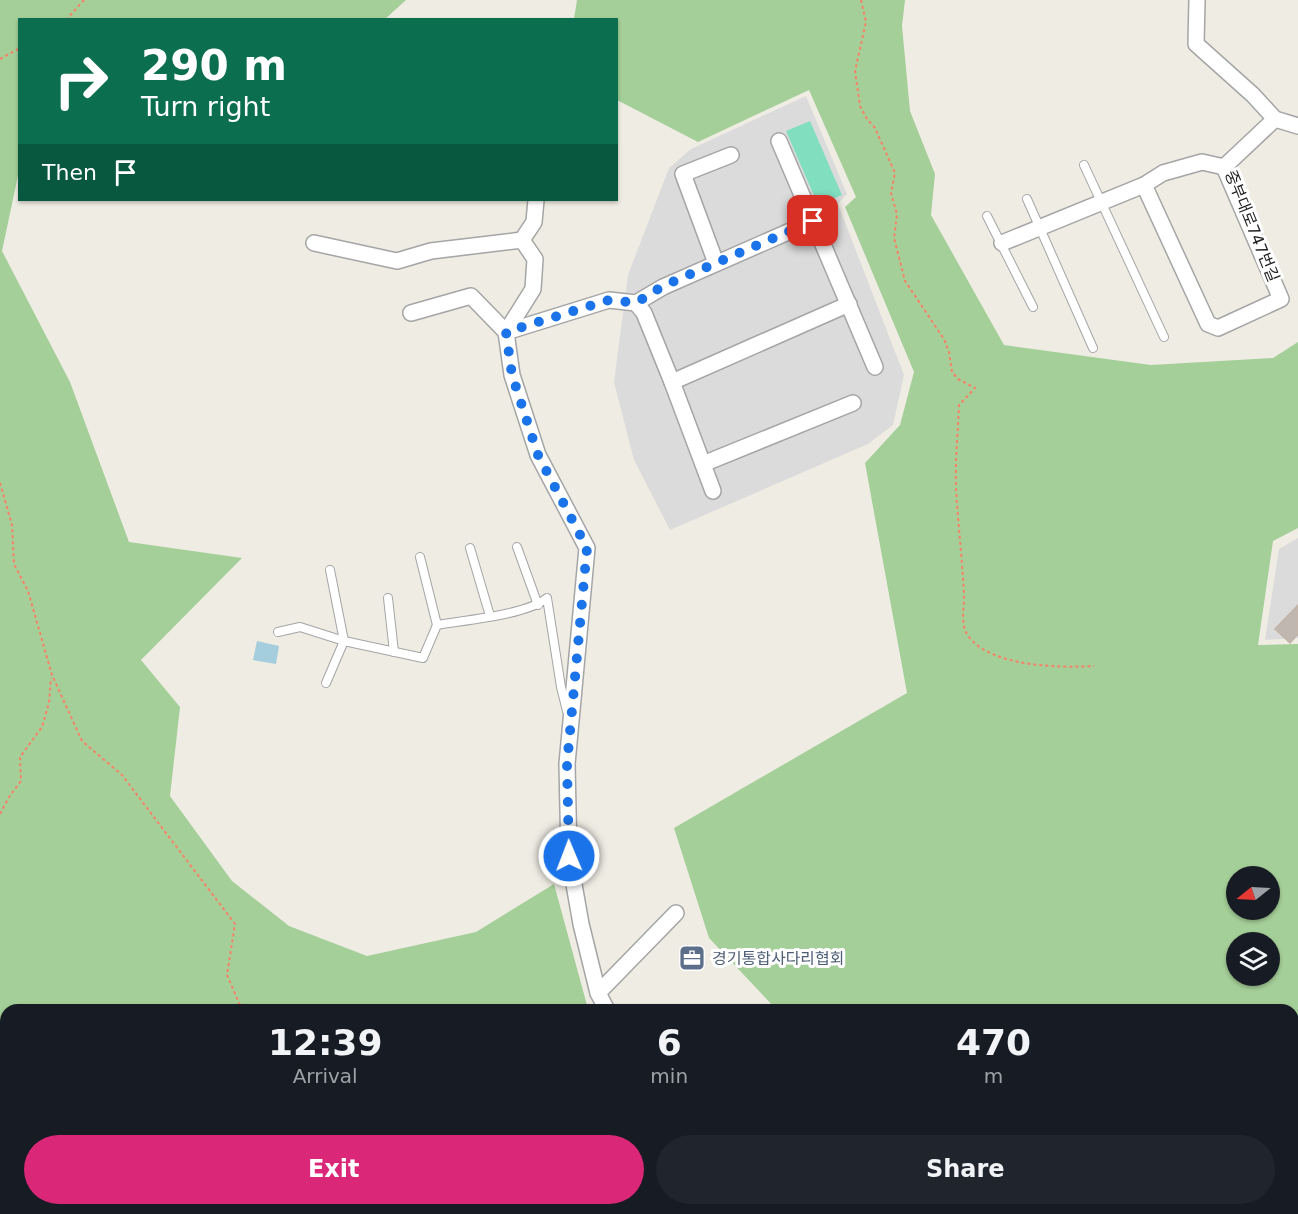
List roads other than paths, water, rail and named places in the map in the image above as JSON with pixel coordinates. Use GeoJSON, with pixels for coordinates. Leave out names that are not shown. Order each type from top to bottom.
{"type":"FeatureCollection","features":[{"type":"Feature","properties":{"kind":"street"},"geometry":{"type":"LineString","coordinates":[[1197,0],[1196,44],[1275,118],[1298,126]]}},
{"type":"Feature","properties":{"kind":"street","name":"중부대로747번길"},"geometry":{"type":"LineString","coordinates":[[1144,185],[1208,324],[1218,328],[1281,299],[1224,167],[1275,118]]}},
{"type":"Feature","properties":{"kind":"street"},"geometry":{"type":"LineString","coordinates":[[779,141],[875,367]]}},
{"type":"Feature","properties":{"kind":"street"},"geometry":{"type":"LineString","coordinates":[[716,263],[683,174],[731,155]]}},
{"type":"Feature","properties":{"kind":"street"},"geometry":{"type":"LineString","coordinates":[[1002,243],[1144,185],[1163,173],[1202,162],[1224,167]]}},
{"type":"Feature","properties":{"kind":"street"},"geometry":{"type":"LineString","coordinates":[[314,243],[398,261],[431,251],[522,240],[534,222],[536,201]]}},
{"type":"Feature","properties":{"kind":"street"},"geometry":{"type":"LineString","coordinates":[[506,332],[609,300],[636,303],[663,286],[813,221]]}},
{"type":"Feature","properties":{"kind":"street"},"geometry":{"type":"LineString","coordinates":[[506,332],[533,289],[535,259],[522,240]]}},
{"type":"Feature","properties":{"kind":"street"},"geometry":{"type":"LineString","coordinates":[[411,313],[471,296],[506,332],[512,375],[538,455],[587,548],[567,764],[569,856],[581,924],[598,993],[604,1004]]}},
{"type":"Feature","properties":{"kind":"street"},"geometry":{"type":"LineString","coordinates":[[636,303],[644,313],[713,491]]}},
{"type":"Feature","properties":{"kind":"street"},"geometry":{"type":"LineString","coordinates":[[672,382],[849,304]]}},
{"type":"Feature","properties":{"kind":"street"},"geometry":{"type":"LineString","coordinates":[[703,464],[853,403]]}},
{"type":"Feature","properties":{"kind":"street"},"geometry":{"type":"LineString","coordinates":[[598,993],[676,913]]}},
{"type":"Feature","properties":{"kind":"lane"},"geometry":{"type":"LineString","coordinates":[[1084,165],[1164,337]]}},
{"type":"Feature","properties":{"kind":"lane"},"geometry":{"type":"LineString","coordinates":[[1027,199],[1092,348]]}},
{"type":"Feature","properties":{"kind":"lane"},"geometry":{"type":"LineString","coordinates":[[987,216],[1033,307]]}},
{"type":"Feature","properties":{"kind":"lane"},"geometry":{"type":"LineString","coordinates":[[517,547],[538,605]]}},
{"type":"Feature","properties":{"kind":"lane"},"geometry":{"type":"LineString","coordinates":[[470,548],[490,616]]}},
{"type":"Feature","properties":{"kind":"lane"},"geometry":{"type":"LineString","coordinates":[[278,632],[300,627],[344,641],[423,658],[437,625],[420,557]]}},
{"type":"Feature","properties":{"kind":"lane"},"geometry":{"type":"LineString","coordinates":[[326,683],[344,641],[330,570]]}},
{"type":"Feature","properties":{"kind":"lane"},"geometry":{"type":"LineString","coordinates":[[387,598],[394,652]]}},
{"type":"Feature","properties":{"kind":"lane"},"geometry":{"type":"LineString","coordinates":[[437,625],[538,605],[547,598],[561,687],[571,722]]}},
{"type":"Feature","properties":{"kind":"water"},"geometry":{"type":"Polygon","coordinates":[[[257,641],[279,646],[276,664],[253,660],[257,641]]]}},
{"type":"Feature","properties":{"kind":"place","name":"경기통합사다리협회"},"geometry":{"type":"Point","coordinates":[692,958]}}]}
